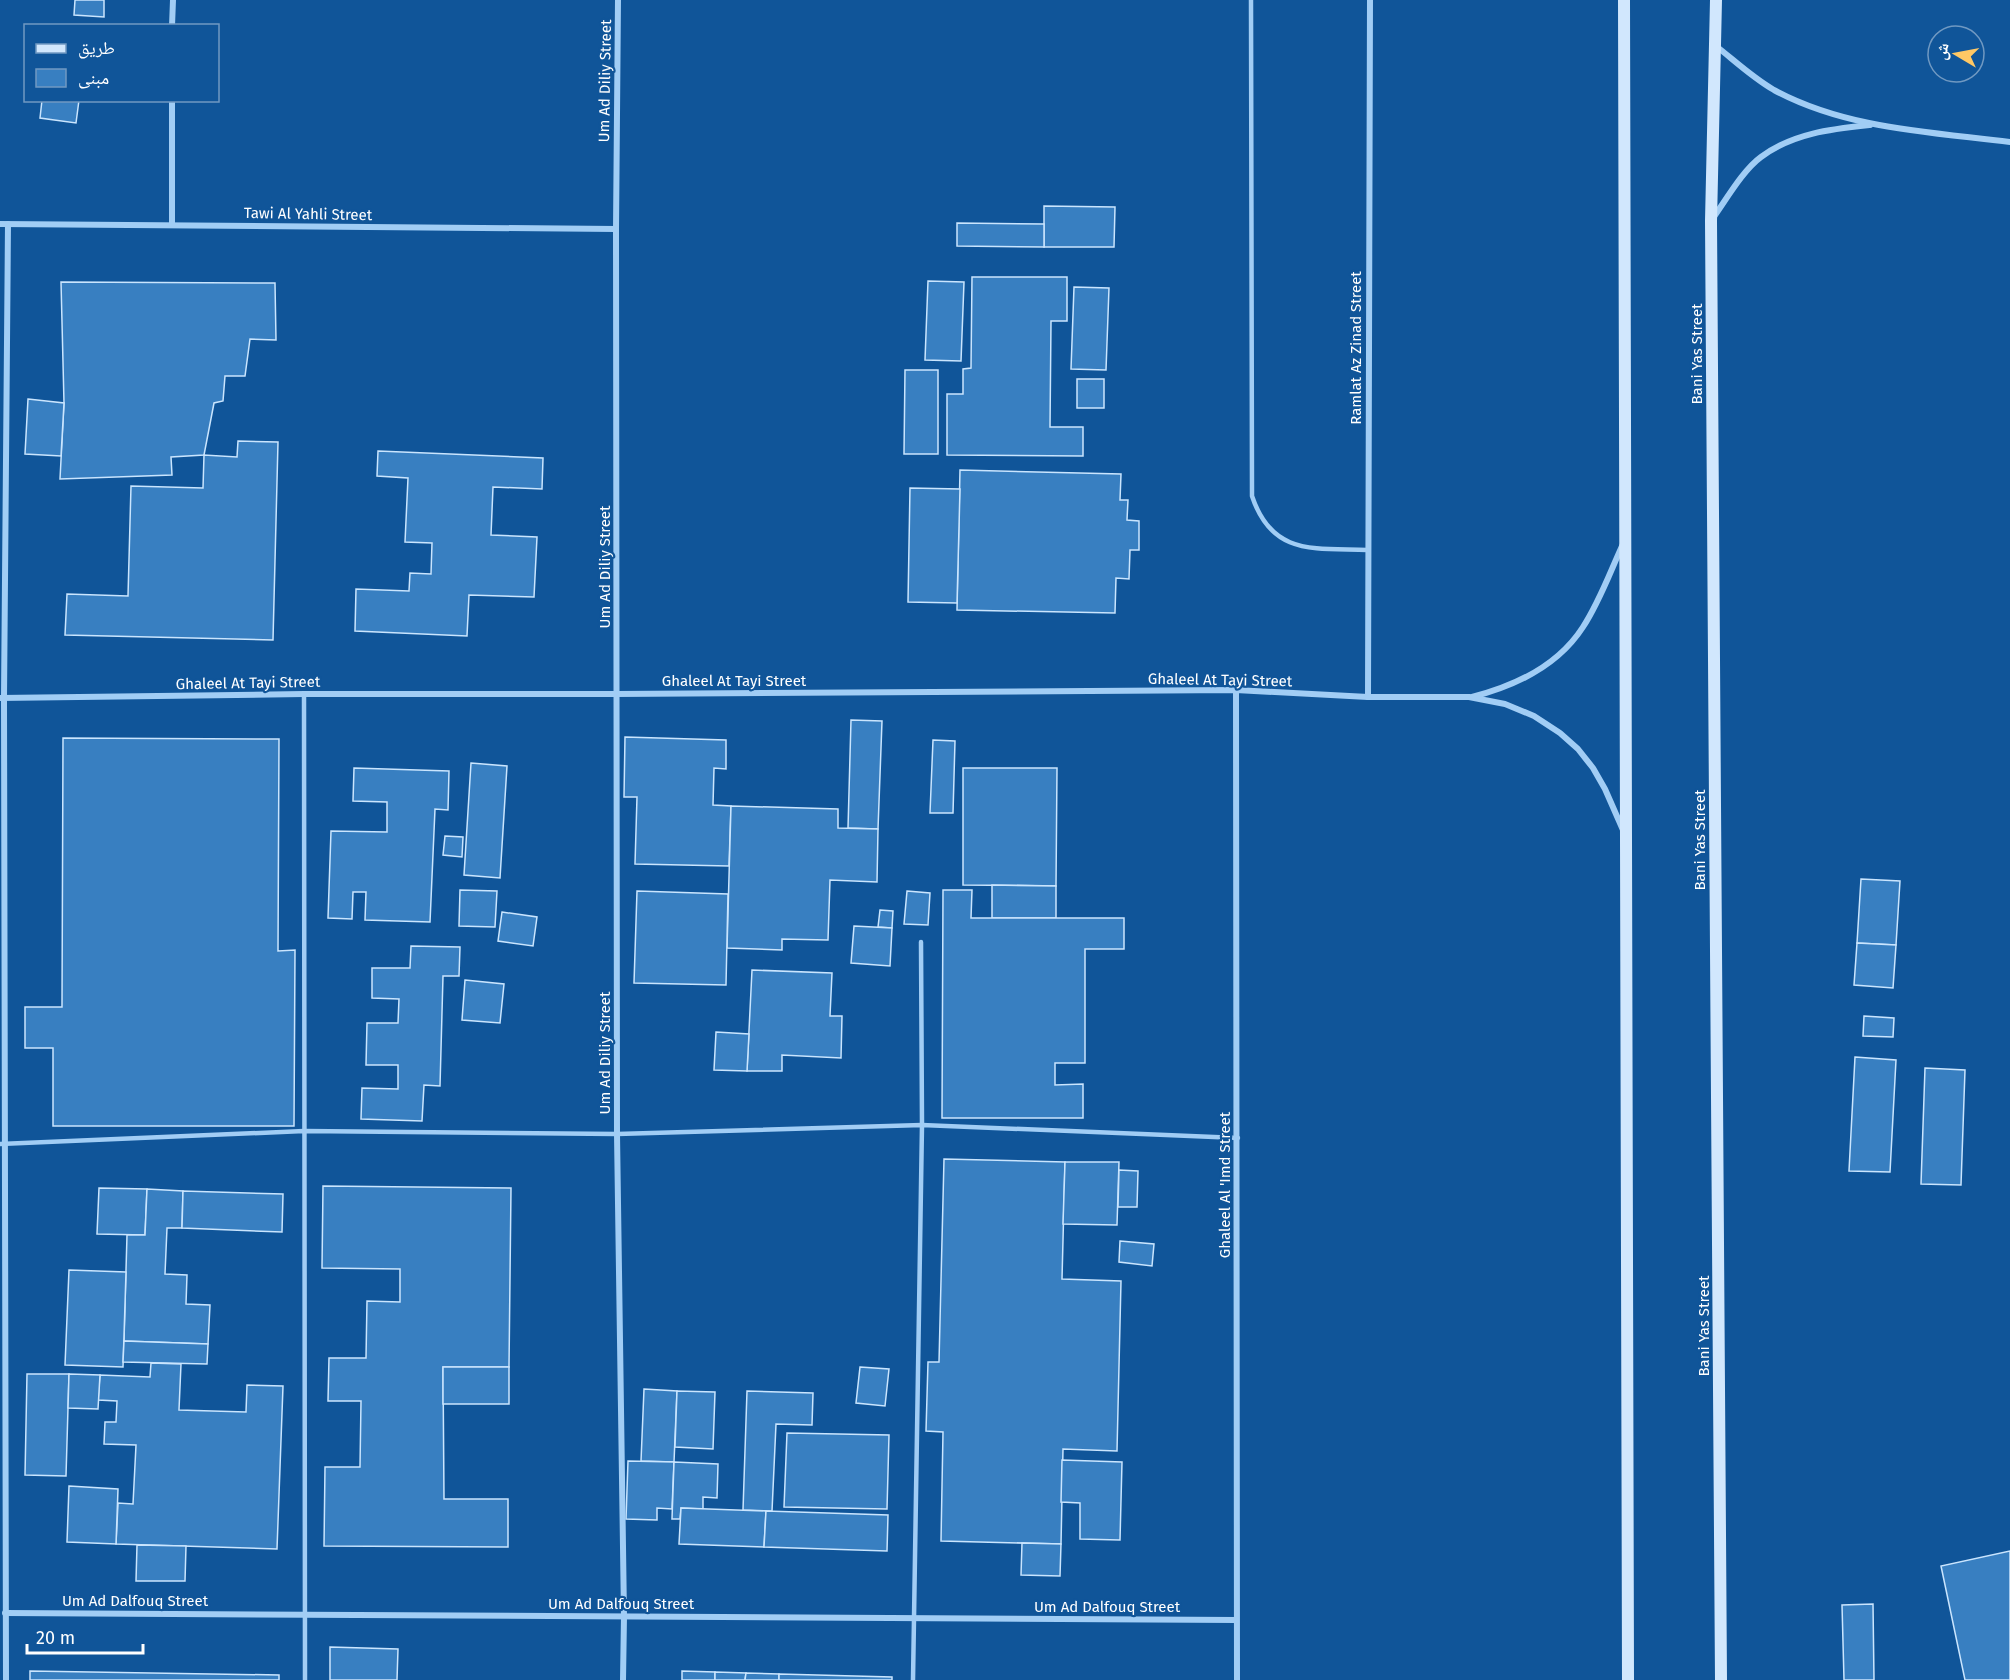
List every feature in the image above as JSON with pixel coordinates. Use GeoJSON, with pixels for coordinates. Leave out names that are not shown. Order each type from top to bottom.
{"type":"FeatureCollection","features":[{"type":"Feature","properties":{"kind":"main road"},"geometry":{"type":"LineString","coordinates":[[1624,0],[1628,1680]]}},
{"type":"Feature","properties":{"kind":"main road","name":"Bani Yas Street"},"geometry":{"type":"LineString","coordinates":[[1716,0],[1711,221],[1721,1680]]}},
{"type":"Feature","properties":{"kind":"street"},"geometry":{"type":"LineString","coordinates":[[172,0],[172,24]]}},
{"type":"Feature","properties":{"kind":"street","name":"Um Ad Diliy Street"},"geometry":{"type":"LineString","coordinates":[[618,0],[617,1134],[624,1616],[622,1680]]}},
{"type":"Feature","properties":{"kind":"street","name":"Ramlat Az Zinad Street"},"geometry":{"type":"LineString","coordinates":[[1368,697],[1370,0]]}},
{"type":"Feature","properties":{"kind":"street"},"geometry":{"type":"LineString","coordinates":[[1716,46],[1774,90],[1811,107],[1874,125],[2010,142]]}},
{"type":"Feature","properties":{"kind":"street"},"geometry":{"type":"LineString","coordinates":[[172,102],[172,225]]}},
{"type":"Feature","properties":{"kind":"street"},"geometry":{"type":"LineString","coordinates":[[1711,221],[1735,185],[1760,157],[1800,136],[1836,128],[1874,125]]}},
{"type":"Feature","properties":{"kind":"street"},"geometry":{"type":"LineString","coordinates":[[4,224],[2,1144],[6,1680]]}},
{"type":"Feature","properties":{"kind":"street","name":"Tawi Al Yahli Street"},"geometry":{"type":"LineString","coordinates":[[4,224],[616,229]]}},
{"type":"Feature","properties":{"kind":"street","name":"Ghaleel At Tayi Street"},"geometry":{"type":"LineString","coordinates":[[1468,697],[1502,689],[1532,674],[1560,654],[1582,628],[1598,599],[1624,539]]}},
{"type":"Feature","properties":{"kind":"street","name":"Ghaleel At Tayi Street"},"geometry":{"type":"LineString","coordinates":[[2,698],[304,694],[1236,690],[1368,697],[1468,697],[1505,704],[1534,716],[1560,732],[1593,768],[1625,835]]}},
{"type":"Feature","properties":{"kind":"street","name":"Ghaleel Al 'Imd Street"},"geometry":{"type":"LineString","coordinates":[[1236,690],[1237,1680]]}},
{"type":"Feature","properties":{"kind":"street","name":"Um Ad Dalfouq Street"},"geometry":{"type":"LineString","coordinates":[[5,1613],[1236,1620]]}},
{"type":"Feature","properties":{"kind":"lane"},"geometry":{"type":"LineString","coordinates":[[1251,0],[1252,496],[1258,513],[1268,528],[1283,540],[1300,546],[1367,550]]}},
{"type":"Feature","properties":{"kind":"lane"},"geometry":{"type":"LineString","coordinates":[[304,694],[304,1680]]}},
{"type":"Feature","properties":{"kind":"lane"},"geometry":{"type":"LineString","coordinates":[[913,1680],[922,1125],[921,942]]}},
{"type":"Feature","properties":{"kind":"lane","name":"Um Ad Diliy Street"},"geometry":{"type":"LineString","coordinates":[[617,1134],[922,1125],[1238,1138]]}},
{"type":"Feature","properties":{"kind":"lane"},"geometry":{"type":"LineString","coordinates":[[2,1144],[304,1131],[617,1134]]}},
{"type":"Feature","properties":{"kind":"building"},"geometry":{"type":"Polygon","coordinates":[[[75,0],[104,0],[104,17],[74,15],[75,0]]]}},
{"type":"Feature","properties":{"kind":"building"},"geometry":{"type":"Polygon","coordinates":[[[42,102],[79,102],[76,123],[40,118],[42,102]]]}},
{"type":"Feature","properties":{"kind":"building"},"geometry":{"type":"Polygon","coordinates":[[[1044,206],[1115,207],[1114,247],[1044,247],[1044,206]]]}},
{"type":"Feature","properties":{"kind":"building"},"geometry":{"type":"Polygon","coordinates":[[[957,223],[1044,224],[1044,247],[957,246],[957,223]]]}},
{"type":"Feature","properties":{"kind":"building"},"geometry":{"type":"Polygon","coordinates":[[[972,277],[1067,277],[1067,321],[1051,321],[1050,427],[1083,427],[1083,456],[947,455],[947,394],[963,394],[963,369],[971,368],[972,277]]]}},
{"type":"Feature","properties":{"kind":"building"},"geometry":{"type":"Polygon","coordinates":[[[928,281],[964,282],[961,361],[925,360],[928,281]]]}},
{"type":"Feature","properties":{"kind":"building"},"geometry":{"type":"Polygon","coordinates":[[[61,282],[275,283],[276,340],[250,339],[245,376],[225,376],[223,401],[214,403],[204,455],[171,457],[172,475],[60,479],[64,403],[61,282]]]}},
{"type":"Feature","properties":{"kind":"building"},"geometry":{"type":"Polygon","coordinates":[[[1074,287],[1109,288],[1106,370],[1071,369],[1074,287]]]}},
{"type":"Feature","properties":{"kind":"building"},"geometry":{"type":"Polygon","coordinates":[[[905,370],[938,370],[938,454],[904,454],[905,370]]]}},
{"type":"Feature","properties":{"kind":"building"},"geometry":{"type":"Polygon","coordinates":[[[1077,379],[1104,379],[1104,408],[1077,408],[1077,379]]]}},
{"type":"Feature","properties":{"kind":"building"},"geometry":{"type":"Polygon","coordinates":[[[28,399],[64,403],[61,456],[25,454],[28,399]]]}},
{"type":"Feature","properties":{"kind":"building"},"geometry":{"type":"Polygon","coordinates":[[[238,441],[278,442],[273,640],[65,635],[67,594],[128,596],[131,486],[203,488],[204,455],[237,457],[238,441]]]}},
{"type":"Feature","properties":{"kind":"building"},"geometry":{"type":"Polygon","coordinates":[[[378,451],[543,458],[542,489],[493,487],[491,535],[537,537],[534,597],[469,595],[467,636],[355,631],[356,589],[409,591],[410,573],[431,574],[432,543],[405,542],[408,478],[377,476],[378,451]]]}},
{"type":"Feature","properties":{"kind":"building"},"geometry":{"type":"Polygon","coordinates":[[[960,470],[1121,474],[1120,500],[1128,500],[1127,520],[1139,521],[1139,550],[1130,550],[1129,579],[1116,578],[1115,613],[957,610],[960,470]]]}},
{"type":"Feature","properties":{"kind":"building"},"geometry":{"type":"Polygon","coordinates":[[[910,488],[960,489],[957,603],[908,602],[910,488]]]}},
{"type":"Feature","properties":{"kind":"building"},"geometry":{"type":"Polygon","coordinates":[[[851,720],[882,721],[878,829],[848,828],[851,720]]]}},
{"type":"Feature","properties":{"kind":"building"},"geometry":{"type":"Polygon","coordinates":[[[625,737],[726,740],[726,769],[714,768],[713,805],[731,806],[729,866],[635,864],[637,797],[624,797],[625,737]]]}},
{"type":"Feature","properties":{"kind":"building"},"geometry":{"type":"Polygon","coordinates":[[[63,738],[279,739],[278,951],[295,950],[294,1126],[53,1126],[53,1048],[25,1048],[25,1007],[62,1007],[63,738]]]}},
{"type":"Feature","properties":{"kind":"building"},"geometry":{"type":"Polygon","coordinates":[[[933,740],[955,741],[953,813],[930,813],[933,740]]]}},
{"type":"Feature","properties":{"kind":"building"},"geometry":{"type":"Polygon","coordinates":[[[471,763],[507,766],[500,878],[464,875],[471,763]]]}},
{"type":"Feature","properties":{"kind":"building"},"geometry":{"type":"Polygon","coordinates":[[[354,768],[449,771],[448,810],[435,809],[430,922],[365,920],[366,892],[353,892],[352,919],[328,918],[331,831],[387,832],[387,802],[353,801],[354,768]]]}},
{"type":"Feature","properties":{"kind":"building"},"geometry":{"type":"Polygon","coordinates":[[[963,768],[1057,768],[1056,886],[963,885],[963,768]]]}},
{"type":"Feature","properties":{"kind":"building"},"geometry":{"type":"Polygon","coordinates":[[[731,806],[838,809],[838,828],[878,829],[877,882],[830,880],[828,940],[782,939],[782,950],[727,948],[731,806]]]}},
{"type":"Feature","properties":{"kind":"building"},"geometry":{"type":"Polygon","coordinates":[[[445,836],[463,837],[462,857],[443,855],[445,836]]]}},
{"type":"Feature","properties":{"kind":"building"},"geometry":{"type":"Polygon","coordinates":[[[1861,879],[1900,881],[1896,945],[1857,943],[1861,879]]]}},
{"type":"Feature","properties":{"kind":"building"},"geometry":{"type":"Polygon","coordinates":[[[992,885],[1056,886],[1056,918],[992,918],[992,885]]]}},
{"type":"Feature","properties":{"kind":"building"},"geometry":{"type":"Polygon","coordinates":[[[460,890],[497,891],[495,927],[459,926],[460,890]]]}},
{"type":"Feature","properties":{"kind":"building"},"geometry":{"type":"Polygon","coordinates":[[[943,890],[972,890],[971,918],[1124,918],[1124,949],[1085,949],[1085,1063],[1055,1063],[1055,1085],[1083,1084],[1083,1118],[942,1118],[943,890]]]}},
{"type":"Feature","properties":{"kind":"building"},"geometry":{"type":"Polygon","coordinates":[[[637,891],[728,894],[726,985],[634,983],[637,891]]]}},
{"type":"Feature","properties":{"kind":"building"},"geometry":{"type":"Polygon","coordinates":[[[907,891],[930,893],[928,925],[904,924],[907,891]]]}},
{"type":"Feature","properties":{"kind":"building"},"geometry":{"type":"Polygon","coordinates":[[[880,910],[893,911],[892,928],[878,927],[880,910]]]}},
{"type":"Feature","properties":{"kind":"building"},"geometry":{"type":"Polygon","coordinates":[[[502,912],[537,917],[533,946],[498,941],[502,912]]]}},
{"type":"Feature","properties":{"kind":"building"},"geometry":{"type":"Polygon","coordinates":[[[854,926],[892,928],[890,966],[851,963],[854,926]]]}},
{"type":"Feature","properties":{"kind":"building"},"geometry":{"type":"Polygon","coordinates":[[[1857,943],[1896,945],[1893,988],[1854,985],[1857,943]]]}},
{"type":"Feature","properties":{"kind":"building"},"geometry":{"type":"Polygon","coordinates":[[[411,946],[460,947],[459,976],[443,976],[440,1086],[424,1085],[422,1121],[361,1119],[362,1088],[398,1089],[398,1065],[366,1065],[367,1023],[398,1023],[399,999],[372,998],[372,968],[410,968],[411,946]]]}},
{"type":"Feature","properties":{"kind":"building"},"geometry":{"type":"Polygon","coordinates":[[[752,970],[832,973],[830,1016],[842,1016],[841,1058],[782,1055],[782,1071],[747,1071],[752,970]]]}},
{"type":"Feature","properties":{"kind":"building"},"geometry":{"type":"Polygon","coordinates":[[[465,980],[504,984],[500,1023],[462,1020],[465,980]]]}},
{"type":"Feature","properties":{"kind":"building"},"geometry":{"type":"Polygon","coordinates":[[[1864,1016],[1894,1018],[1893,1037],[1863,1036],[1864,1016]]]}},
{"type":"Feature","properties":{"kind":"building"},"geometry":{"type":"Polygon","coordinates":[[[716,1032],[749,1034],[747,1071],[714,1070],[716,1032]]]}},
{"type":"Feature","properties":{"kind":"building"},"geometry":{"type":"Polygon","coordinates":[[[1855,1057],[1896,1060],[1890,1172],[1849,1171],[1855,1057]]]}},
{"type":"Feature","properties":{"kind":"building"},"geometry":{"type":"Polygon","coordinates":[[[1925,1068],[1965,1070],[1961,1185],[1921,1184],[1925,1068]]]}},
{"type":"Feature","properties":{"kind":"building"},"geometry":{"type":"Polygon","coordinates":[[[944,1159],[1065,1162],[1062,1279],[1121,1281],[1117,1451],[1063,1449],[1061,1544],[941,1541],[943,1432],[926,1431],[928,1362],[939,1362],[944,1159]]]}},
{"type":"Feature","properties":{"kind":"building"},"geometry":{"type":"Polygon","coordinates":[[[1065,1162],[1119,1162],[1117,1225],[1063,1224],[1065,1162]]]}},
{"type":"Feature","properties":{"kind":"building"},"geometry":{"type":"Polygon","coordinates":[[[1119,1170],[1138,1171],[1137,1207],[1118,1207],[1119,1170]]]}},
{"type":"Feature","properties":{"kind":"building"},"geometry":{"type":"Polygon","coordinates":[[[323,1186],[511,1188],[509,1367],[443,1367],[444,1499],[508,1499],[508,1547],[324,1546],[325,1467],[360,1467],[361,1401],[328,1401],[329,1358],[366,1358],[367,1301],[400,1302],[400,1269],[322,1268],[323,1186]]]}},
{"type":"Feature","properties":{"kind":"building"},"geometry":{"type":"Polygon","coordinates":[[[99,1188],[147,1189],[145,1235],[97,1234],[99,1188]]]}},
{"type":"Feature","properties":{"kind":"building"},"geometry":{"type":"Polygon","coordinates":[[[147,1189],[183,1191],[182,1228],[167,1228],[165,1274],[187,1275],[186,1304],[210,1305],[208,1344],[124,1341],[127,1235],[145,1235],[147,1189]]]}},
{"type":"Feature","properties":{"kind":"building"},"geometry":{"type":"Polygon","coordinates":[[[183,1191],[283,1194],[282,1232],[182,1228],[183,1191]]]}},
{"type":"Feature","properties":{"kind":"building"},"geometry":{"type":"Polygon","coordinates":[[[1120,1241],[1154,1244],[1152,1266],[1119,1262],[1120,1241]]]}},
{"type":"Feature","properties":{"kind":"building"},"geometry":{"type":"Polygon","coordinates":[[[69,1270],[126,1272],[123,1367],[65,1365],[69,1270]]]}},
{"type":"Feature","properties":{"kind":"building"},"geometry":{"type":"Polygon","coordinates":[[[124,1341],[208,1344],[207,1364],[123,1362],[124,1341]]]}},
{"type":"Feature","properties":{"kind":"building"},"geometry":{"type":"Polygon","coordinates":[[[151,1363],[181,1364],[179,1410],[246,1412],[247,1385],[283,1386],[277,1549],[116,1544],[118,1503],[133,1504],[136,1445],[104,1444],[105,1422],[116,1422],[117,1401],[98,1400],[100,1375],[150,1377],[151,1363]]]}},
{"type":"Feature","properties":{"kind":"building"},"geometry":{"type":"Polygon","coordinates":[[[443,1367],[509,1367],[509,1404],[443,1404],[443,1367]]]}},
{"type":"Feature","properties":{"kind":"building"},"geometry":{"type":"Polygon","coordinates":[[[860,1367],[889,1369],[885,1406],[856,1403],[860,1367]]]}},
{"type":"Feature","properties":{"kind":"building"},"geometry":{"type":"Polygon","coordinates":[[[27,1374],[69,1374],[66,1476],[25,1475],[27,1374]]]}},
{"type":"Feature","properties":{"kind":"building"},"geometry":{"type":"Polygon","coordinates":[[[69,1374],[100,1375],[98,1409],[68,1408],[69,1374]]]}},
{"type":"Feature","properties":{"kind":"building"},"geometry":{"type":"Polygon","coordinates":[[[644,1389],[677,1391],[674,1462],[641,1461],[644,1389]]]}},
{"type":"Feature","properties":{"kind":"building"},"geometry":{"type":"Polygon","coordinates":[[[677,1391],[715,1392],[713,1449],[675,1447],[677,1391]]]}},
{"type":"Feature","properties":{"kind":"building"},"geometry":{"type":"Polygon","coordinates":[[[747,1391],[813,1393],[812,1425],[776,1424],[772,1511],[743,1510],[747,1391]]]}},
{"type":"Feature","properties":{"kind":"building"},"geometry":{"type":"Polygon","coordinates":[[[787,1433],[889,1435],[887,1509],[784,1507],[787,1433]]]}},
{"type":"Feature","properties":{"kind":"building"},"geometry":{"type":"Polygon","coordinates":[[[1062,1460],[1122,1462],[1120,1540],[1080,1539],[1080,1503],[1061,1502],[1062,1460]]]}},
{"type":"Feature","properties":{"kind":"building"},"geometry":{"type":"Polygon","coordinates":[[[628,1461],[674,1462],[672,1509],[657,1508],[657,1520],[626,1519],[628,1461]]]}},
{"type":"Feature","properties":{"kind":"building"},"geometry":{"type":"Polygon","coordinates":[[[674,1462],[718,1464],[717,1498],[703,1497],[703,1509],[681,1508],[680,1519],[672,1519],[674,1462]]]}},
{"type":"Feature","properties":{"kind":"building"},"geometry":{"type":"Polygon","coordinates":[[[69,1486],[118,1489],[116,1544],[67,1542],[69,1486]]]}},
{"type":"Feature","properties":{"kind":"building"},"geometry":{"type":"Polygon","coordinates":[[[681,1508],[766,1511],[764,1547],[679,1544],[681,1508]]]}},
{"type":"Feature","properties":{"kind":"building"},"geometry":{"type":"Polygon","coordinates":[[[766,1511],[888,1515],[887,1551],[764,1547],[766,1511]]]}},
{"type":"Feature","properties":{"kind":"building"},"geometry":{"type":"Polygon","coordinates":[[[1022,1543],[1061,1544],[1060,1576],[1021,1575],[1022,1543]]]}},
{"type":"Feature","properties":{"kind":"building"},"geometry":{"type":"Polygon","coordinates":[[[137,1545],[186,1546],[185,1581],[136,1581],[137,1545]]]}},
{"type":"Feature","properties":{"kind":"building"},"geometry":{"type":"Polygon","coordinates":[[[2010,1551],[2010,1680],[1965,1680],[1941,1566],[2010,1551]]]}},
{"type":"Feature","properties":{"kind":"building"},"geometry":{"type":"Polygon","coordinates":[[[1873,1604],[1874,1680],[1844,1680],[1842,1605],[1873,1604]]]}},
{"type":"Feature","properties":{"kind":"building"},"geometry":{"type":"Polygon","coordinates":[[[330,1647],[398,1649],[397,1680],[330,1680],[330,1647]]]}},
{"type":"Feature","properties":{"kind":"building"},"geometry":{"type":"Polygon","coordinates":[[[30,1671],[279,1675],[279,1680],[30,1680],[30,1671]]]}},
{"type":"Feature","properties":{"kind":"building"},"geometry":{"type":"Polygon","coordinates":[[[682,1671],[715,1672],[715,1680],[682,1680],[682,1671]]]}},
{"type":"Feature","properties":{"kind":"building"},"geometry":{"type":"Polygon","coordinates":[[[715,1672],[746,1673],[745,1680],[715,1680],[715,1672]]]}},
{"type":"Feature","properties":{"kind":"building"},"geometry":{"type":"Polygon","coordinates":[[[746,1673],[779,1674],[779,1680],[745,1680],[746,1673]]]}},
{"type":"Feature","properties":{"kind":"building"},"geometry":{"type":"Polygon","coordinates":[[[779,1674],[892,1677],[892,1680],[779,1680],[779,1674]]]}}]}
